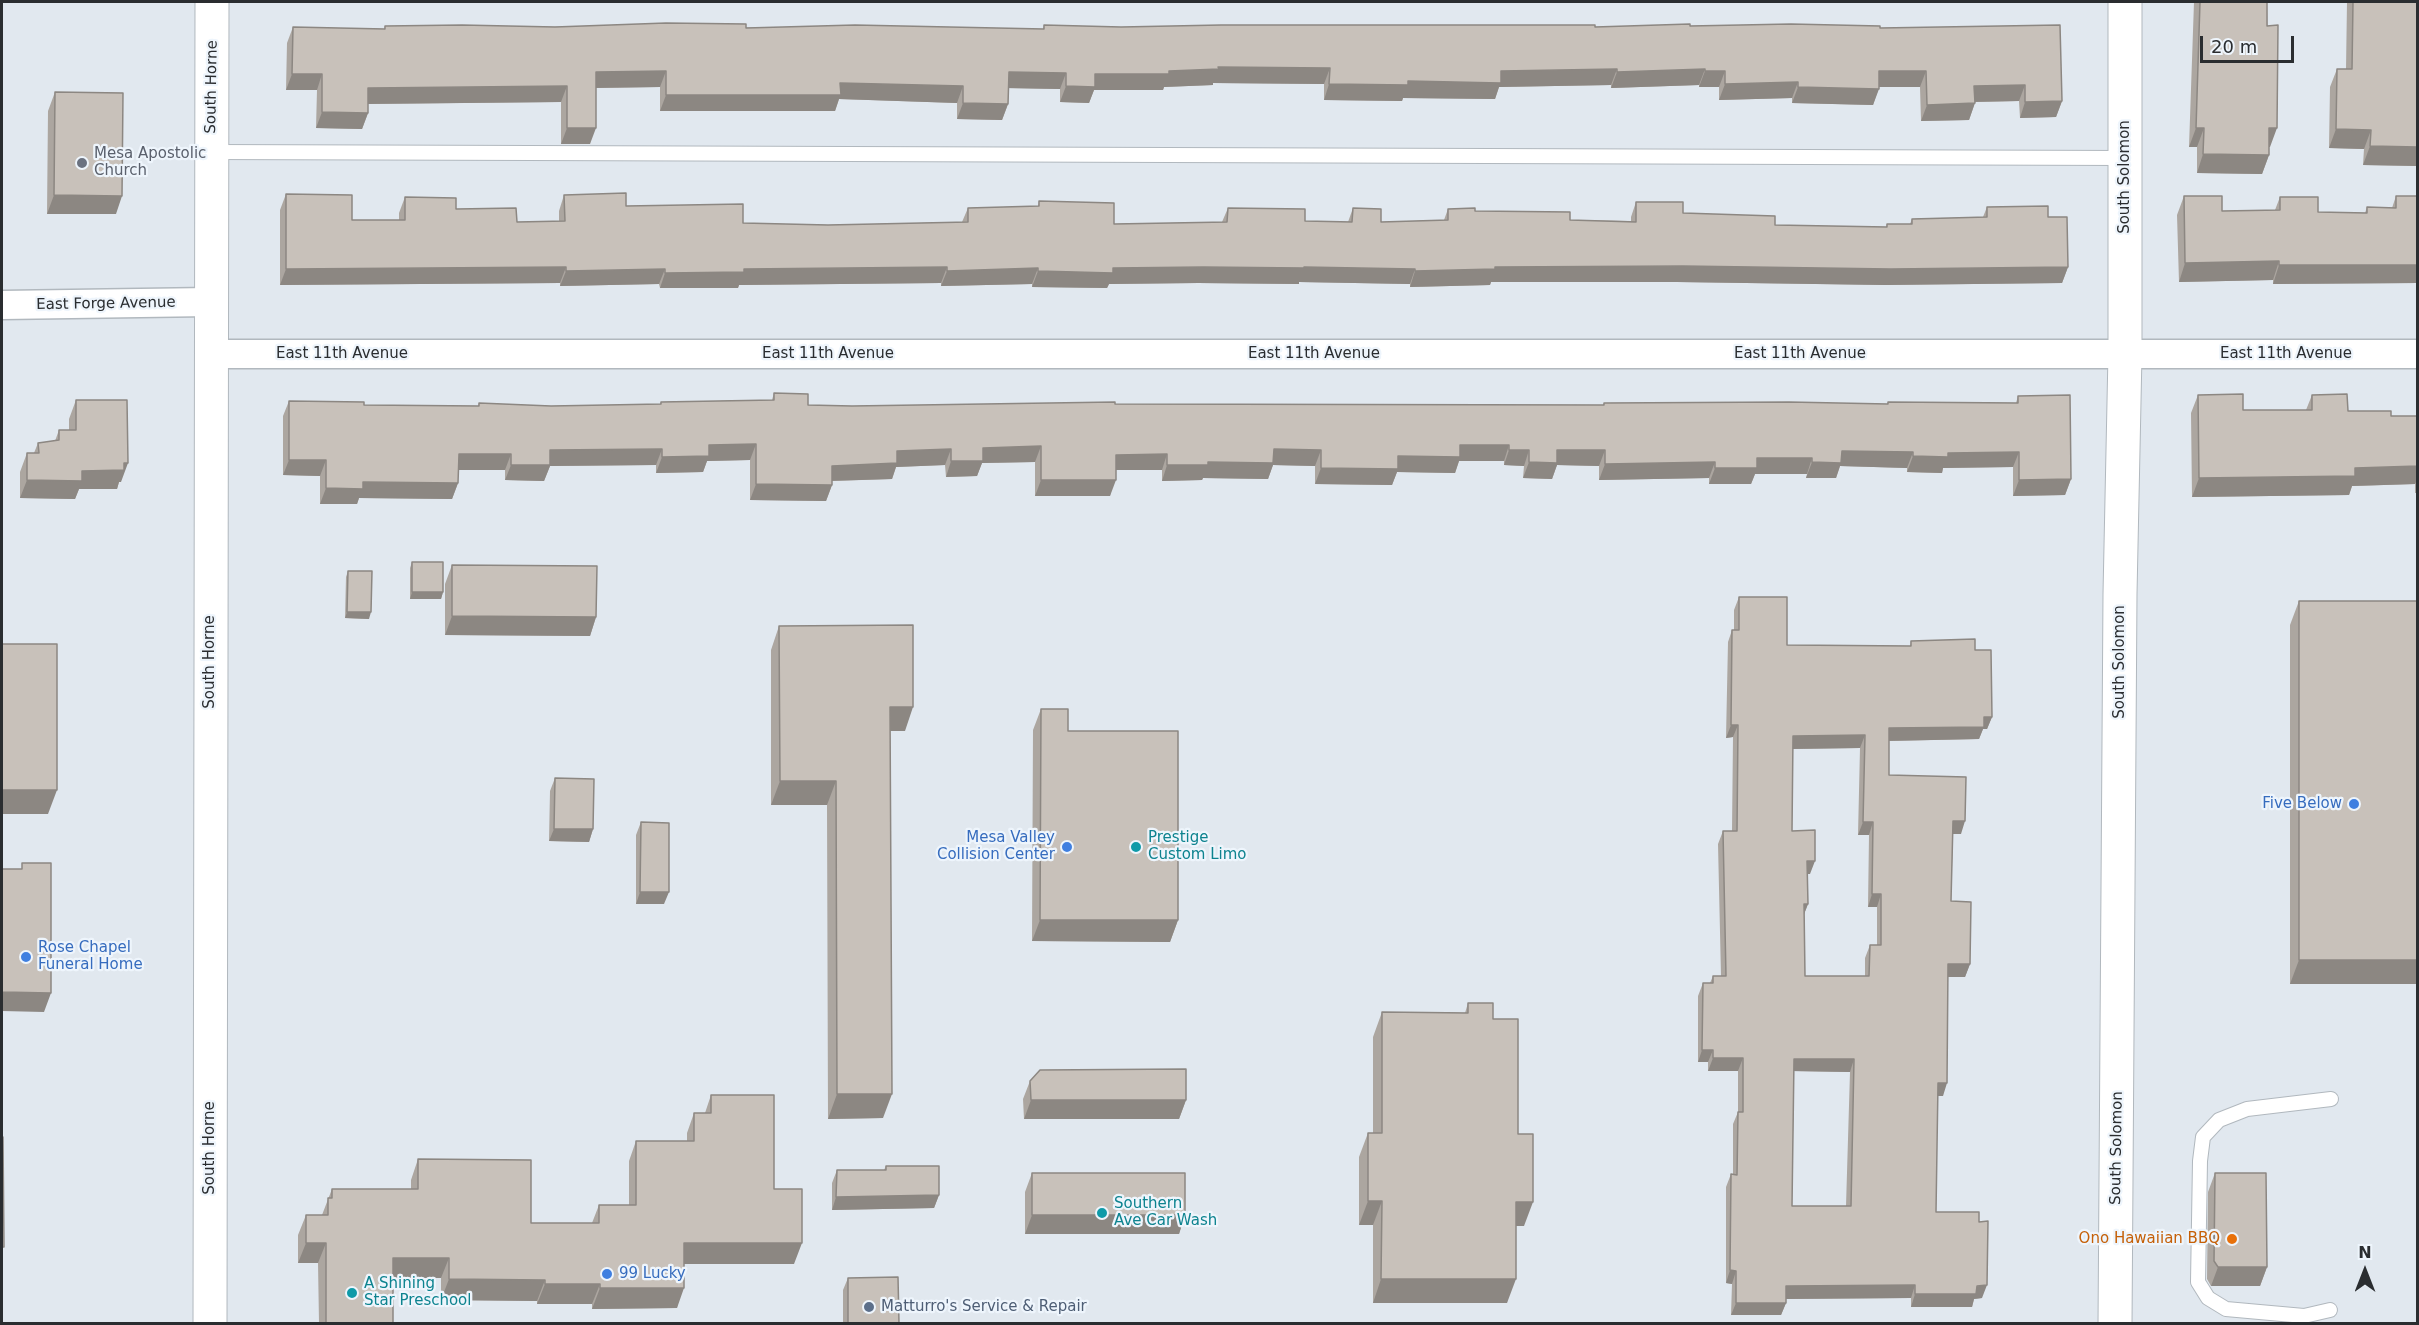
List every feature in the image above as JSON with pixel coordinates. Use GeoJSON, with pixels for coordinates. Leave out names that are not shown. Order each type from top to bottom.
{"type":"FeatureCollection","features":[{"type":"Feature","properties":{"kind":"street","name":"South Horne"},"geometry":{"type":"LineString","coordinates":[[210,1323],[212,2]]}},
{"type":"Feature","properties":{"kind":"street","name":"South Solomon"},"geometry":{"type":"LineString","coordinates":[[2115,1323],[2120,605],[2125,354],[2125,2]]}},
{"type":"Feature","properties":{"kind":"street","name":"East Forge Avenue"},"geometry":{"type":"LineString","coordinates":[[2,305],[210,302]]}},
{"type":"Feature","properties":{"kind":"street","name":"East 11th Avenue"},"geometry":{"type":"LineString","coordinates":[[210,354],[2418,354]]}},
{"type":"Feature","properties":{"kind":"lane"},"geometry":{"type":"LineString","coordinates":[[211,152],[2125,158]]}},
{"type":"Feature","properties":{"kind":"lane"},"geometry":{"type":"LineString","coordinates":[[2330,1310],[2304,1316],[2226,1309],[2208,1298],[2198,1282],[2200,1161],[2203,1137],[2219,1120],[2247,1109],[2331,1099]]}},
{"type":"Feature","properties":{"kind":"building"},"geometry":{"type":"Polygon","coordinates":[[[2200,2],[2267,2],[2267,26],[2278,25],[2277,128],[2269,128],[2269,155],[2203,154],[2204,128],[2196,128],[2200,2]]]}},
{"type":"Feature","properties":{"kind":"building"},"geometry":{"type":"Polygon","coordinates":[[[2353,2],[2418,2],[2418,147],[2370,146],[2371,130],[2336,129],[2337,69],[2352,69],[2353,2]]]}},
{"type":"Feature","properties":{"kind":"building"},"geometry":{"type":"Polygon","coordinates":[[[666,23],[746,24],[746,28],[855,25],[1044,29],[1044,25],[1121,27],[1595,25],[1595,27],[1791,24],[1880,26],[1880,28],[2060,25],[2062,101],[2025,102],[2025,85],[1974,86],[1975,103],[1927,105],[1926,71],[1879,71],[1879,89],[1798,87],[1798,82],[1725,84],[1725,71],[1705,71],[1705,69],[1617,72],[1617,69],[1501,71],[1501,83],[1408,81],[1408,85],[1329,84],[1330,68],[1218,67],[1219,69],[1169,71],[1169,74],[1095,74],[1095,87],[1066,86],[1066,73],[1009,72],[1008,104],[963,103],[963,86],[840,83],[841,95],[666,95],[666,71],[596,72],[596,128],[567,128],[567,86],[368,88],[368,113],[322,112],[322,74],[292,74],[293,27],[385,29],[385,26],[555,27],[666,23]]]}},
{"type":"Feature","properties":{"kind":"building","name":"Mesa Apostolic Church"},"geometry":{"type":"Polygon","coordinates":[[[55,92],[123,93],[122,196],[54,195],[55,92]]]}},
{"type":"Feature","properties":{"kind":"building"},"geometry":{"type":"Polygon","coordinates":[[[626,193],[626,206],[743,204],[743,223],[828,225],[968,222],[968,208],[1039,206],[1039,201],[1114,203],[1114,224],[1227,222],[1228,208],[1305,209],[1305,221],[1352,222],[1353,208],[1381,209],[1381,222],[1448,220],[1448,209],[1475,208],[1475,211],[1570,212],[1570,220],[1636,222],[1636,202],[1683,202],[1683,213],[1775,216],[1775,225],[1887,227],[1887,224],[1912,224],[1912,219],[1987,217],[1987,207],[2048,206],[2048,217],[2067,217],[2068,267],[1891,269],[1683,266],[1495,267],[1495,269],[1415,271],[1415,269],[1203,267],[1113,268],[1113,273],[1038,271],[1038,268],[947,271],[947,267],[744,269],[744,272],[665,273],[665,269],[566,271],[566,267],[286,269],[286,194],[352,195],[352,220],[405,220],[405,197],[456,198],[456,209],[516,208],[517,222],[565,221],[564,195],[626,193]]]}},
{"type":"Feature","properties":{"kind":"building"},"geometry":{"type":"Polygon","coordinates":[[[2184,196],[2222,196],[2222,211],[2280,210],[2280,197],[2318,197],[2318,212],[2367,213],[2367,207],[2396,208],[2396,196],[2418,196],[2418,265],[2279,265],[2279,261],[2185,263],[2184,196]]]}},
{"type":"Feature","properties":{"kind":"building"},"geometry":{"type":"Polygon","coordinates":[[[774,393],[808,394],[808,405],[852,406],[1115,402],[1115,404],[1604,405],[1604,403],[1789,402],[2018,403],[2018,396],[2070,395],[2071,479],[2019,480],[2019,452],[1948,453],[1948,457],[1913,456],[1913,452],[1842,451],[1841,463],[1812,462],[1812,458],[1757,458],[1757,468],[1715,468],[1715,462],[1605,464],[1605,450],[1557,450],[1557,463],[1529,462],[1529,450],[1509,450],[1509,445],[1460,445],[1460,457],[1398,456],[1398,469],[1321,468],[1321,450],[1274,449],[1273,463],[1208,462],[1208,465],[1167,465],[1167,454],[1116,455],[1116,480],[1041,480],[1041,446],[983,448],[983,461],[951,461],[951,449],[897,451],[897,463],[832,466],[832,485],[756,484],[756,444],[709,445],[709,456],[662,457],[662,449],[550,450],[550,465],[511,465],[511,454],[459,454],[458,483],[363,482],[363,489],[326,488],[326,460],[289,460],[289,401],[364,402],[364,405],[479,406],[479,403],[551,406],[774,400],[774,393]]]}},
{"type":"Feature","properties":{"kind":"building"},"geometry":{"type":"Polygon","coordinates":[[[2243,394],[2243,410],[2312,410],[2312,395],[2347,394],[2348,411],[2391,411],[2391,416],[2418,416],[2418,466],[2355,468],[2355,476],[2199,478],[2198,395],[2243,394]]]}},
{"type":"Feature","properties":{"kind":"building"},"geometry":{"type":"Polygon","coordinates":[[[76,400],[127,400],[128,463],[124,463],[124,470],[82,471],[82,481],[27,480],[27,453],[39,453],[38,443],[59,440],[59,430],[76,430],[76,400]]]}},
{"type":"Feature","properties":{"kind":"building"},"geometry":{"type":"Polygon","coordinates":[[[412,562],[443,562],[443,592],[412,592],[412,562]]]}},
{"type":"Feature","properties":{"kind":"building"},"geometry":{"type":"Polygon","coordinates":[[[452,565],[597,566],[596,617],[452,616],[452,565]]]}},
{"type":"Feature","properties":{"kind":"building"},"geometry":{"type":"Polygon","coordinates":[[[348,571],[372,571],[371,612],[347,612],[348,571]]]}},
{"type":"Feature","properties":{"kind":"building"},"geometry":{"type":"Polygon","coordinates":[[[1739,597],[1787,597],[1787,645],[1911,646],[1911,641],[1975,639],[1975,650],[1991,650],[1992,717],[1984,717],[1984,727],[1889,728],[1889,775],[1966,777],[1965,821],[1953,821],[1951,901],[1971,902],[1970,964],[1948,964],[1947,1083],[1938,1083],[1936,1212],[1979,1212],[1979,1222],[1988,1221],[1987,1285],[1977,1286],[1976,1294],[1915,1294],[1915,1285],[1786,1286],[1786,1303],[1736,1303],[1736,1271],[1730,1270],[1731,1174],[1737,1175],[1738,1112],[1743,1112],[1743,1058],[1713,1058],[1713,1050],[1702,1050],[1703,983],[1713,983],[1713,976],[1726,976],[1723,831],[1737,831],[1738,725],[1731,725],[1732,630],[1739,630],[1739,597]],[[1865,735],[1793,736],[1792,831],[1815,830],[1815,861],[1807,861],[1808,904],[1804,904],[1805,976],[1869,976],[1870,945],[1881,945],[1881,894],[1872,894],[1873,822],[1863,822],[1865,735]],[[1794,1059],[1792,1206],[1851,1206],[1854,1059],[1794,1059]]]}},
{"type":"Feature","properties":{"kind":"building","name":"Five Below"},"geometry":{"type":"Polygon","coordinates":[[[2299,601],[2418,601],[2418,960],[2299,960],[2299,601]]]}},
{"type":"Feature","properties":{"kind":"building"},"geometry":{"type":"Polygon","coordinates":[[[913,625],[913,707],[890,707],[892,1094],[837,1094],[836,781],[780,781],[779,626],[913,625]]]}},
{"type":"Feature","properties":{"kind":"building"},"geometry":{"type":"Polygon","coordinates":[[[2,644],[57,644],[57,790],[2,790],[2,644]]]}},
{"type":"Feature","properties":{"kind":"building"},"geometry":{"type":"Polygon","coordinates":[[[1041,709],[1068,709],[1068,731],[1178,731],[1178,920],[1040,920],[1041,709]]]}},
{"type":"Feature","properties":{"kind":"building"},"geometry":{"type":"Polygon","coordinates":[[[555,778],[594,779],[593,829],[554,829],[555,778]]]}},
{"type":"Feature","properties":{"kind":"building"},"geometry":{"type":"Polygon","coordinates":[[[641,822],[669,823],[669,892],[640,892],[641,822]]]}},
{"type":"Feature","properties":{"kind":"building","name":"Rose Chapel Funeral Home"},"geometry":{"type":"Polygon","coordinates":[[[22,863],[51,863],[51,993],[2,992],[2,869],[22,869],[22,863]]]}},
{"type":"Feature","properties":{"kind":"building"},"geometry":{"type":"Polygon","coordinates":[[[1468,1003],[1493,1003],[1493,1019],[1518,1019],[1518,1134],[1533,1134],[1533,1202],[1516,1202],[1516,1279],[1381,1279],[1382,1201],[1368,1201],[1368,1133],[1382,1133],[1382,1012],[1468,1013],[1468,1003]]]}},
{"type":"Feature","properties":{"kind":"building"},"geometry":{"type":"Polygon","coordinates":[[[1186,1069],[1186,1100],[1031,1100],[1030,1081],[1040,1070],[1186,1069]]]}},
{"type":"Feature","properties":{"kind":"building"},"geometry":{"type":"Polygon","coordinates":[[[711,1095],[774,1095],[774,1189],[802,1189],[802,1243],[684,1243],[684,1288],[600,1288],[600,1284],[545,1284],[545,1280],[449,1279],[449,1258],[393,1258],[393,1323],[326,1323],[326,1243],[306,1243],[306,1215],[328,1215],[328,1198],[332,1198],[332,1189],[418,1189],[418,1159],[531,1160],[531,1223],[599,1223],[599,1205],[636,1205],[636,1141],[694,1141],[694,1113],[711,1113],[711,1095]]]}},
{"type":"Feature","properties":{"kind":"building"},"geometry":{"type":"Polygon","coordinates":[[[3,1137],[4,1247],[2,1247],[3,1137]]]}},
{"type":"Feature","properties":{"kind":"building"},"geometry":{"type":"Polygon","coordinates":[[[886,1166],[939,1166],[939,1195],[836,1197],[837,1170],[886,1170],[886,1166]]]}},
{"type":"Feature","properties":{"kind":"building"},"geometry":{"type":"Polygon","coordinates":[[[1032,1173],[1185,1173],[1185,1215],[1032,1215],[1032,1173]]]}},
{"type":"Feature","properties":{"kind":"building","name":"Ono Hawaiian BBQ"},"geometry":{"type":"Polygon","coordinates":[[[2215,1173],[2266,1173],[2267,1267],[2218,1267],[2214,1261],[2215,1173]]]}},
{"type":"Feature","properties":{"kind":"building","name":"Matturro's Service & Repair"},"geometry":{"type":"Polygon","coordinates":[[[898,1277],[899,1323],[848,1323],[848,1278],[898,1277]]]}},
{"type":"Feature","properties":{"kind":"place","name":"Mesa Apostolic Church"},"geometry":{"type":"Point","coordinates":[82,163]}},
{"type":"Feature","properties":{"kind":"place","name":"Five Below"},"geometry":{"type":"Point","coordinates":[2354,804]}},
{"type":"Feature","properties":{"kind":"place","name":"Mesa Valley Collision Center"},"geometry":{"type":"Point","coordinates":[1067,847]}},
{"type":"Feature","properties":{"kind":"place","name":"Prestige Custom Limo"},"geometry":{"type":"Point","coordinates":[1136,847]}},
{"type":"Feature","properties":{"kind":"place","name":"Rose Chapel Funeral Home"},"geometry":{"type":"Point","coordinates":[26,957]}},
{"type":"Feature","properties":{"kind":"place","name":"Southern Ave Car Wash"},"geometry":{"type":"Point","coordinates":[1102,1213]}},
{"type":"Feature","properties":{"kind":"place","name":"Ono Hawaiian BBQ"},"geometry":{"type":"Point","coordinates":[2232,1239]}},
{"type":"Feature","properties":{"kind":"place","name":"99 Lucky"},"geometry":{"type":"Point","coordinates":[607,1274]}},
{"type":"Feature","properties":{"kind":"place","name":"A Shining Star Preschool"},"geometry":{"type":"Point","coordinates":[352,1293]}},
{"type":"Feature","properties":{"kind":"place","name":"Matturro's Service & Repair"},"geometry":{"type":"Point","coordinates":[869,1307]}}]}
